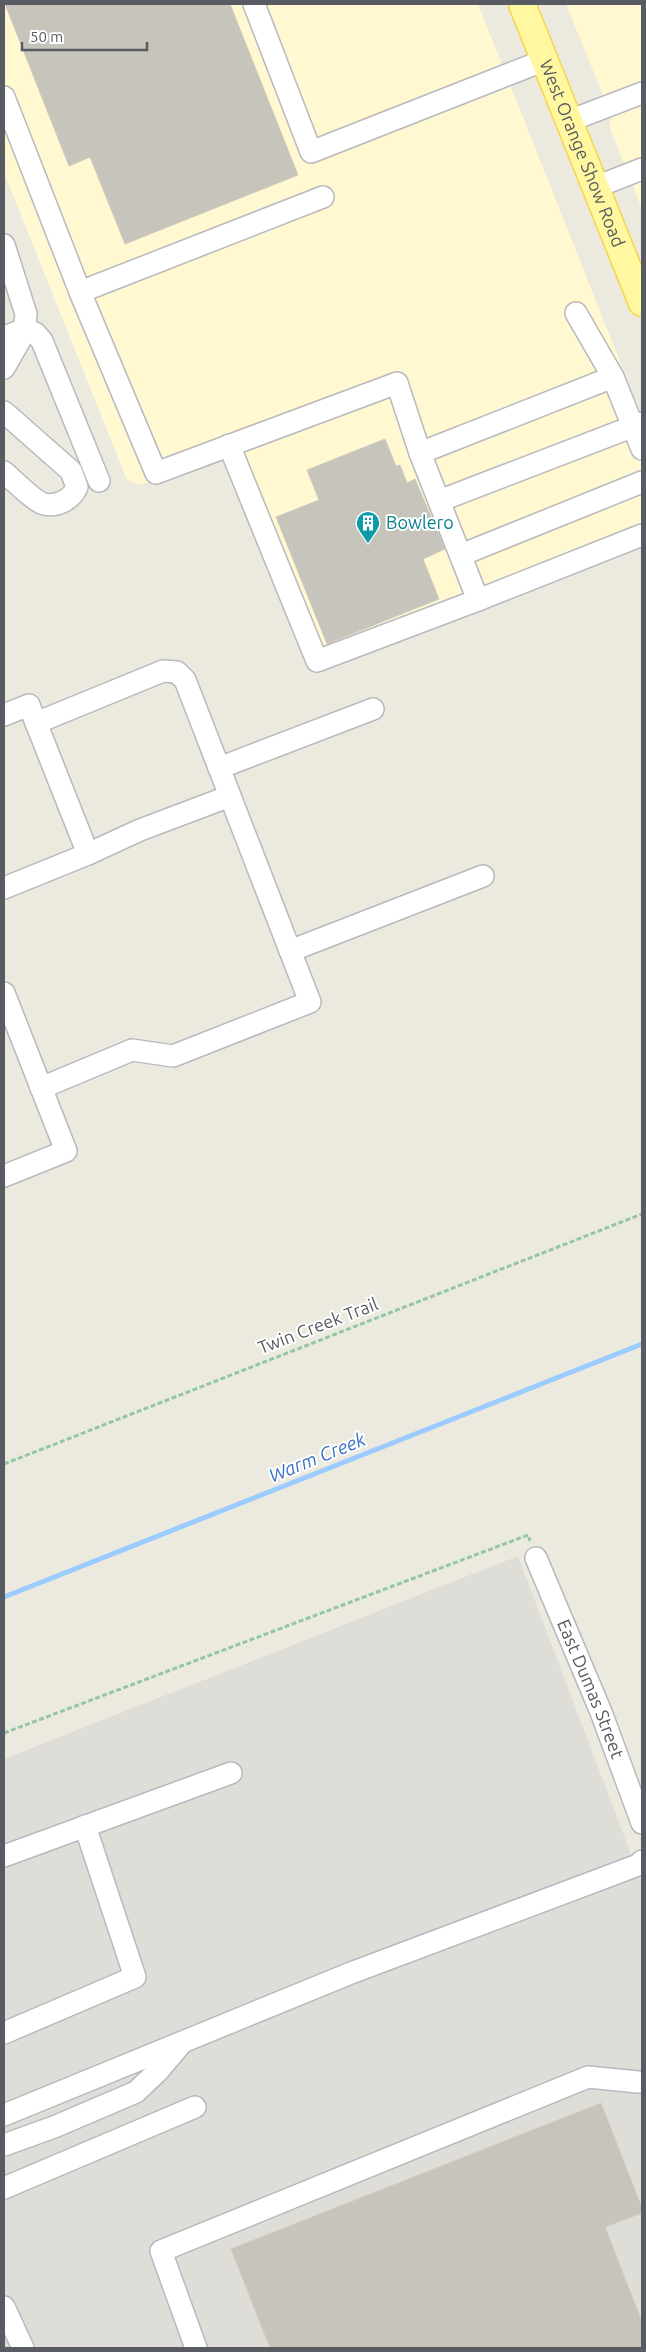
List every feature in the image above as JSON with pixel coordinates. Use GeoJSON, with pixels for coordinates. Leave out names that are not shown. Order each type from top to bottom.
{"type":"FeatureCollection","features":[{"type":"Feature","properties":{"kind":"main road","name":"West Orange Show Road"},"geometry":{"type":"LineString","coordinates":[[522,4],[642,303]]}},
{"type":"Feature","properties":{"kind":"street"},"geometry":{"type":"LineString","coordinates":[[254,4],[311,152],[545,60]]}},
{"type":"Feature","properties":{"kind":"street"},"geometry":{"type":"LineString","coordinates":[[569,121],[642,92]]}},
{"type":"Feature","properties":{"kind":"street"},"geometry":{"type":"LineString","coordinates":[[4,97],[80,292],[156,472],[397,383],[420,453],[478,600]]}},
{"type":"Feature","properties":{"kind":"street"},"geometry":{"type":"LineString","coordinates":[[596,187],[642,169]]}},
{"type":"Feature","properties":{"kind":"street"},"geometry":{"type":"LineString","coordinates":[[80,292],[323,197]]}},
{"type":"Feature","properties":{"kind":"street"},"geometry":{"type":"LineString","coordinates":[[4,245],[9,278],[26,314],[25,329],[4,368]]}},
{"type":"Feature","properties":{"kind":"street"},"geometry":{"type":"LineString","coordinates":[[576,313],[638,425],[642,450]]}},
{"type":"Feature","properties":{"kind":"street"},"geometry":{"type":"LineString","coordinates":[[4,337],[25,329],[35,333],[42,341],[99,481]]}},
{"type":"Feature","properties":{"kind":"street"},"geometry":{"type":"LineString","coordinates":[[420,453],[613,377]]}},
{"type":"Feature","properties":{"kind":"street"},"geometry":{"type":"LineString","coordinates":[[4,412],[71,471],[77,487],[74,494],[66,500],[55,504],[43,504],[4,472]]}},
{"type":"Feature","properties":{"kind":"street"},"geometry":{"type":"LineString","coordinates":[[439,501],[638,425]]}},
{"type":"Feature","properties":{"kind":"street"},"geometry":{"type":"LineString","coordinates":[[229,445],[317,661],[478,600],[642,534]]}},
{"type":"Feature","properties":{"kind":"street"},"geometry":{"type":"LineString","coordinates":[[461,555],[642,482]]}},
{"type":"Feature","properties":{"kind":"street"},"geometry":{"type":"LineString","coordinates":[[36,723],[163,671],[178,672],[185,680],[310,1002],[174,1056],[132,1050],[41,1088]]}},
{"type":"Feature","properties":{"kind":"street"},"geometry":{"type":"LineString","coordinates":[[4,715],[29,705],[88,854]]}},
{"type":"Feature","properties":{"kind":"street"},"geometry":{"type":"LineString","coordinates":[[219,768],[373,709]]}},
{"type":"Feature","properties":{"kind":"street"},"geometry":{"type":"LineString","coordinates":[[4,888],[88,854],[140,830],[230,796]]}},
{"type":"Feature","properties":{"kind":"street"},"geometry":{"type":"LineString","coordinates":[[290,951],[483,876]]}},
{"type":"Feature","properties":{"kind":"street"},"geometry":{"type":"LineString","coordinates":[[4,993],[66,1151],[4,1176]]}},
{"type":"Feature","properties":{"kind":"street","name":"East Dumas Street"},"geometry":{"type":"LineString","coordinates":[[536,1558],[601,1712],[642,1823]]}},
{"type":"Feature","properties":{"kind":"street"},"geometry":{"type":"LineString","coordinates":[[4,1856],[231,1773]]}},
{"type":"Feature","properties":{"kind":"street"},"geometry":{"type":"LineString","coordinates":[[4,2033],[134,1976],[85,1826]]}},
{"type":"Feature","properties":{"kind":"street"},"geometry":{"type":"LineString","coordinates":[[4,2115],[351,1973],[638,1865],[642,1861]]}},
{"type":"Feature","properties":{"kind":"street"},"geometry":{"type":"LineString","coordinates":[[4,2146],[89,2113],[136,2092],[158,2071],[182,2043]]}},
{"type":"Feature","properties":{"kind":"street"},"geometry":{"type":"LineString","coordinates":[[196,2348],[161,2251],[588,2076],[641,2085]]}},
{"type":"Feature","properties":{"kind":"street"},"geometry":{"type":"LineString","coordinates":[[4,2188],[194,2107]]}},
{"type":"Feature","properties":{"kind":"street"},"geometry":{"type":"LineString","coordinates":[[4,2307],[23,2348]]}},
{"type":"Feature","properties":{"kind":"path","name":"Twin Creek Trail"},"geometry":{"type":"LineString","coordinates":[[4,1464],[642,1214]]}},
{"type":"Feature","properties":{"kind":"path"},"geometry":{"type":"LineString","coordinates":[[4,1733],[528,1535],[536,1558]]}},
{"type":"Feature","properties":{"kind":"shaded area"},"geometry":{"type":"Polygon","coordinates":[[[4,4],[478,4],[642,417],[642,541],[317,667],[231,453],[141,485],[127,480],[4,173],[4,4]]]}},
{"type":"Feature","properties":{"kind":"shaded area"},"geometry":{"type":"Polygon","coordinates":[[[566,4],[642,4],[642,209],[609,126],[612,117],[566,4]]]}},
{"type":"Feature","properties":{"kind":"shaded area"},"geometry":{"type":"Polygon","coordinates":[[[518,1556],[642,1883],[642,2348],[4,2348],[4,1759],[518,1556]]]}},
{"type":"Feature","properties":{"kind":"building"},"geometry":{"type":"Polygon","coordinates":[[[5,4],[230,4],[298,175],[125,244],[90,157],[69,166],[5,4]]]}},
{"type":"Feature","properties":{"kind":"building","name":"Bowlero"},"geometry":{"type":"Polygon","coordinates":[[[385,439],[396,466],[400,465],[407,483],[415,479],[445,549],[423,559],[439,599],[327,644],[276,517],[319,500],[307,470],[385,439]]]}},
{"type":"Feature","properties":{"kind":"building"},"geometry":{"type":"Polygon","coordinates":[[[601,2103],[642,2208],[642,2213],[605,2227],[642,2322],[642,2348],[270,2348],[231,2249],[601,2103]]]}},
{"type":"Feature","properties":{"kind":"waterway","name":"Warm Creek"},"geometry":{"type":"LineString","coordinates":[[4,1597],[642,1344]]}},
{"type":"Feature","properties":{"kind":"place","name":"Bowlero"},"geometry":{"type":"Point","coordinates":[368,544]}}]}
